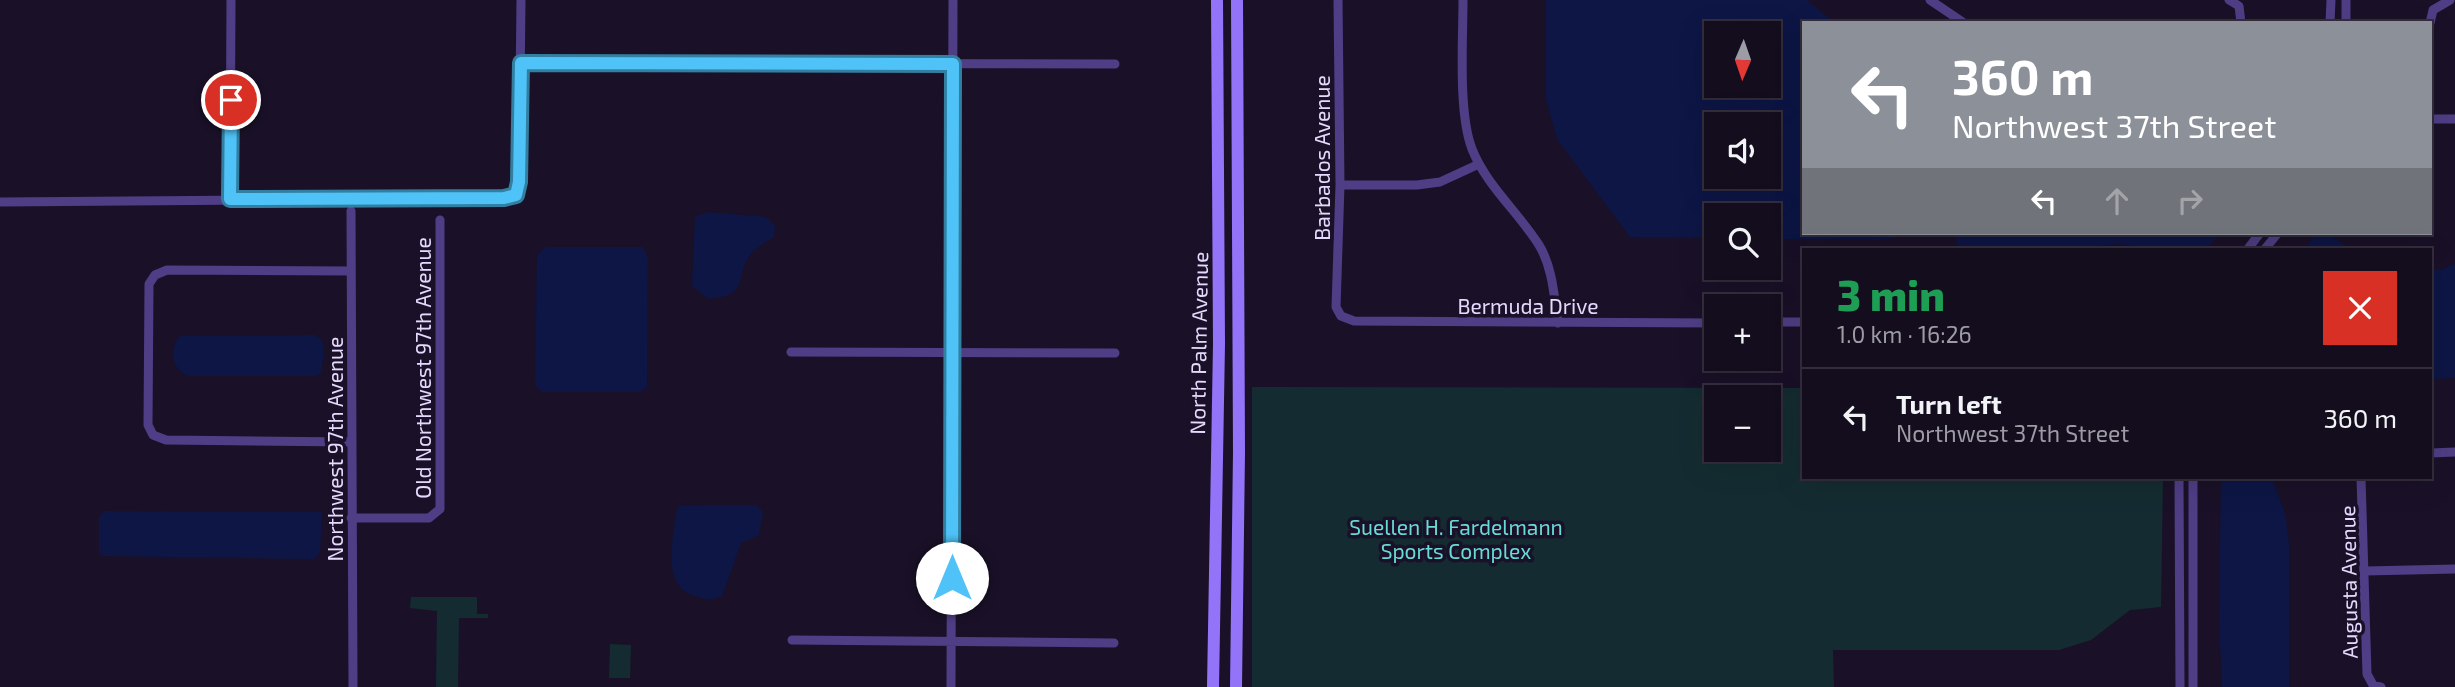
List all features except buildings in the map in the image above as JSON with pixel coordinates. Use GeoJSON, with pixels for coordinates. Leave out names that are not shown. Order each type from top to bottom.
{"type":"FeatureCollection","features":[{"type":"Feature","properties":{"kind":"main road","name":"North Palm Avenue"},"geometry":{"type":"LineString","coordinates":[[1213,687],[1219,344],[1217,0]]}},
{"type":"Feature","properties":{"kind":"main road","name":"North Palm Avenue"},"geometry":{"type":"LineString","coordinates":[[1236,687],[1239,462],[1237,0]]}},
{"type":"Feature","properties":{"kind":"main road"},"geometry":{"type":"LineString","coordinates":[[1217,162],[1237,161]]}},
{"type":"Feature","properties":{"kind":"street"},"geometry":{"type":"LineString","coordinates":[[230,199],[231,0]]}},
{"type":"Feature","properties":{"kind":"street"},"geometry":{"type":"LineString","coordinates":[[0,202],[504,198],[516,195],[519,182],[521,0]]}},
{"type":"Feature","properties":{"kind":"street"},"geometry":{"type":"LineString","coordinates":[[951,687],[953,0]]}},
{"type":"Feature","properties":{"kind":"street","name":"Barbados Avenue"},"geometry":{"type":"LineString","coordinates":[[1338,0],[1340,185],[1336,307],[1341,316]]}},
{"type":"Feature","properties":{"kind":"street"},"geometry":{"type":"LineString","coordinates":[[1463,0],[1465,104],[1471,147],[1479,164],[1540,247],[1552,279],[1558,323]]}},
{"type":"Feature","properties":{"kind":"street"},"geometry":{"type":"LineString","coordinates":[[1930,0],[1961,21]]}},
{"type":"Feature","properties":{"kind":"street"},"geometry":{"type":"LineString","coordinates":[[2229,0],[2239,6],[2241,21]]}},
{"type":"Feature","properties":{"kind":"street"},"geometry":{"type":"LineString","coordinates":[[2330,21],[2331,0]]}},
{"type":"Feature","properties":{"kind":"street"},"geometry":{"type":"LineString","coordinates":[[2346,0],[2346,21]]}},
{"type":"Feature","properties":{"kind":"street"},"geometry":{"type":"LineString","coordinates":[[2430,21],[2433,10],[2450,0]]}},
{"type":"Feature","properties":{"kind":"street"},"geometry":{"type":"LineString","coordinates":[[521,63],[1115,64]]}},
{"type":"Feature","properties":{"kind":"street"},"geometry":{"type":"LineString","coordinates":[[2432,118],[2455,119]]}},
{"type":"Feature","properties":{"kind":"street"},"geometry":{"type":"LineString","coordinates":[[1340,185],[1417,185],[1440,182],[1479,164]]}},
{"type":"Feature","properties":{"kind":"street","name":"Northwest 97th Avenue"},"geometry":{"type":"LineString","coordinates":[[351,211],[353,687]]}},
{"type":"Feature","properties":{"kind":"street","name":"Old Northwest 97th Avenue"},"geometry":{"type":"LineString","coordinates":[[351,518],[429,518],[439,509],[440,220]]}},
{"type":"Feature","properties":{"kind":"street"},"geometry":{"type":"LineString","coordinates":[[350,442],[166,440],[153,435],[148,425],[149,284],[155,275],[167,270],[351,271]]}},
{"type":"Feature","properties":{"kind":"street","name":"Bermuda Drive"},"geometry":{"type":"LineString","coordinates":[[1341,316],[1354,321],[1704,323]]}},
{"type":"Feature","properties":{"kind":"street"},"geometry":{"type":"LineString","coordinates":[[1781,323],[1802,322]]}},
{"type":"Feature","properties":{"kind":"street"},"geometry":{"type":"LineString","coordinates":[[791,352],[1115,353]]}},
{"type":"Feature","properties":{"kind":"street"},"geometry":{"type":"LineString","coordinates":[[2432,453],[2455,452]]}},
{"type":"Feature","properties":{"kind":"street"},"geometry":{"type":"LineString","coordinates":[[2179,479],[2180,687]]}},
{"type":"Feature","properties":{"kind":"street"},"geometry":{"type":"LineString","coordinates":[[2193,479],[2193,687]]}},
{"type":"Feature","properties":{"kind":"street","name":"Augusta Avenue"},"geometry":{"type":"LineString","coordinates":[[2361,479],[2367,674],[2377,686]]}},
{"type":"Feature","properties":{"kind":"street"},"geometry":{"type":"LineString","coordinates":[[2365,571],[2455,569]]}},
{"type":"Feature","properties":{"kind":"street"},"geometry":{"type":"LineString","coordinates":[[792,639],[1114,643]]}},
{"type":"Feature","properties":{"kind":"green space","name":"Suellen H. Fardelmann Sports Complex"},"geometry":{"type":"Polygon","coordinates":[[[1252,387],[1704,388],[1704,462],[1781,462],[1781,388],[1802,388],[1802,479],[2163,479],[2161,607],[2130,610],[2091,640],[2059,650],[1833,650],[1834,687],[1252,687],[1252,387]]]}},
{"type":"Feature","properties":{"kind":"green space"},"geometry":{"type":"Polygon","coordinates":[[[411,597],[477,597],[477,614],[488,614],[488,618],[459,618],[458,687],[436,687],[437,611],[410,608],[411,597]]]}},
{"type":"Feature","properties":{"kind":"green space"},"geometry":{"type":"Polygon","coordinates":[[[610,644],[631,645],[630,678],[609,678],[610,644]]]}},
{"type":"Feature","properties":{"kind":"shaded area"},"geometry":{"type":"Polygon","coordinates":[[[1546,0],[1807,0],[1833,21],[1802,21],[1802,235],[1910,235],[1884,240],[1781,239],[1781,203],[1704,203],[1704,238],[1630,237],[1557,139],[1546,99],[1546,0]]]}},
{"type":"Feature","properties":{"kind":"shaded area"},"geometry":{"type":"Polygon","coordinates":[[[707,212],[766,217],[775,226],[774,237],[756,249],[746,262],[737,289],[723,297],[709,299],[692,286],[695,217],[707,212]]]}},
{"type":"Feature","properties":{"kind":"shaded area"},"geometry":{"type":"Polygon","coordinates":[[[1955,235],[2219,235],[2207,248],[2146,248],[2118,244],[2085,248],[1958,248],[1955,235]]]}},
{"type":"Feature","properties":{"kind":"shaded area"},"geometry":{"type":"Polygon","coordinates":[[[2316,235],[2325,235],[2351,248],[2305,248],[2316,235]]]}},
{"type":"Feature","properties":{"kind":"shaded area"},"geometry":{"type":"Polygon","coordinates":[[[546,247],[643,247],[648,258],[647,387],[640,392],[542,392],[535,385],[537,255],[546,247]]]}},
{"type":"Feature","properties":{"kind":"shaded area"},"geometry":{"type":"Polygon","coordinates":[[[2455,264],[2455,378],[2432,379],[2432,270],[2455,264]]]}},
{"type":"Feature","properties":{"kind":"shaded area"},"geometry":{"type":"Polygon","coordinates":[[[315,335],[322,340],[324,353],[321,372],[316,376],[188,376],[178,369],[173,353],[180,336],[315,335]]]}},
{"type":"Feature","properties":{"kind":"shaded area"},"geometry":{"type":"Polygon","coordinates":[[[2221,479],[2272,479],[2285,513],[2289,544],[2289,687],[2222,687],[2219,619],[2221,479]]]}},
{"type":"Feature","properties":{"kind":"shaded area"},"geometry":{"type":"Polygon","coordinates":[[[757,505],[763,512],[759,535],[741,543],[722,596],[705,599],[684,591],[677,583],[672,560],[676,511],[680,506],[757,505]]]}},
{"type":"Feature","properties":{"kind":"shaded area"},"geometry":{"type":"Polygon","coordinates":[[[105,511],[322,512],[320,553],[314,559],[103,556],[99,552],[99,516],[105,511]]]}},
{"type":"Feature","properties":{"kind":"route"},"geometry":{"type":"LineString","coordinates":[[231,100],[230,199],[504,198],[516,195],[519,182],[521,63],[953,64],[952,578]]}}]}
